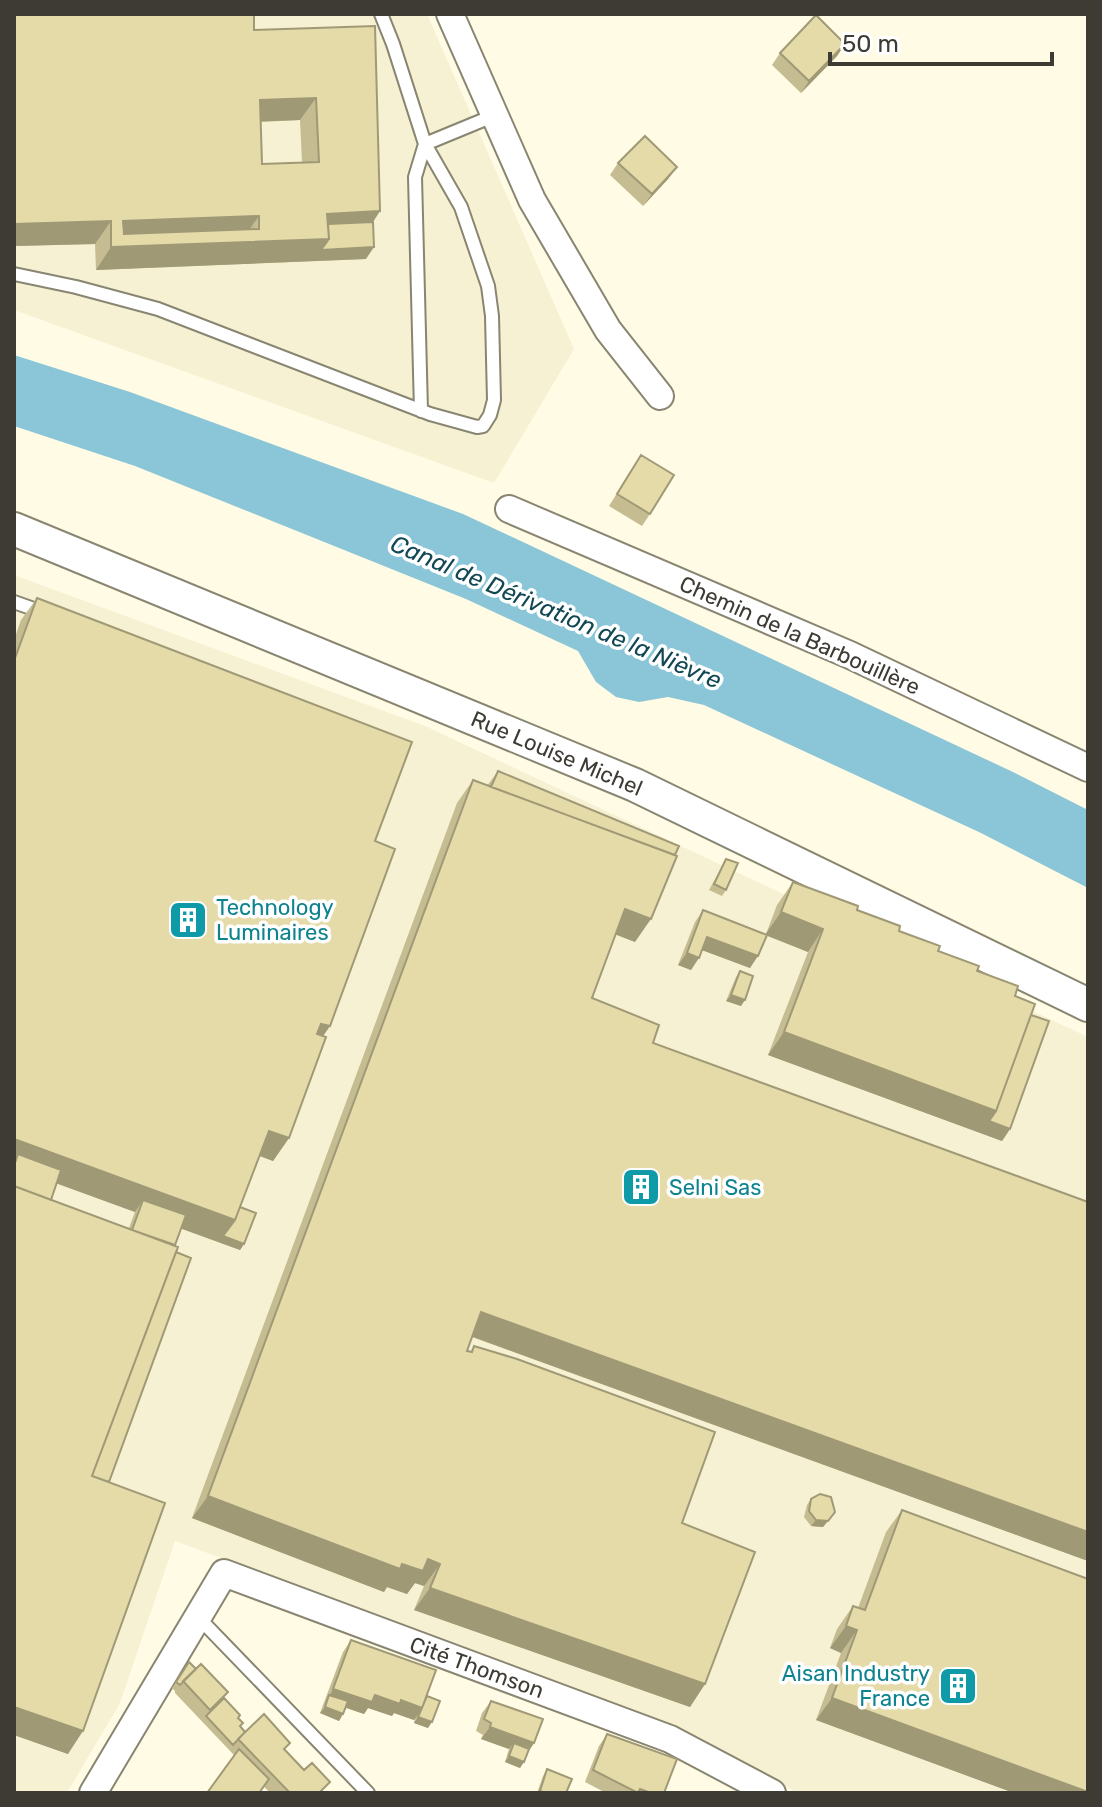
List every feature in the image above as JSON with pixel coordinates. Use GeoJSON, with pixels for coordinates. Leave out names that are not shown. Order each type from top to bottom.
{"type":"FeatureCollection","features":[{"type":"Feature","properties":{"kind":"street"},"geometry":{"type":"LineString","coordinates":[[450,14],[532,200],[608,330],[660,396]]}},
{"type":"Feature","properties":{"kind":"street","name":"Chemin de la Barbouillère"},"geometry":{"type":"LineString","coordinates":[[509,509],[850,655],[1088,768]]}},
{"type":"Feature","properties":{"kind":"street","name":"Rue Louise Michel"},"geometry":{"type":"LineString","coordinates":[[14,529],[635,785],[1088,1005]]}},
{"type":"Feature","properties":{"kind":"street","name":"Cité Thomson"},"geometry":{"type":"LineString","coordinates":[[93,1793],[224,1573],[670,1739],[772,1793]]}},
{"type":"Feature","properties":{"kind":"lane"},"geometry":{"type":"LineString","coordinates":[[14,274],[158,309],[421,411],[483,426],[494,400],[492,316],[488,286],[461,207],[425,144],[381,14]]}},
{"type":"Feature","properties":{"kind":"lane"},"geometry":{"type":"LineString","coordinates":[[425,144],[493,116]]}},
{"type":"Feature","properties":{"kind":"lane"},"geometry":{"type":"LineString","coordinates":[[421,411],[414,190],[425,144]]}},
{"type":"Feature","properties":{"kind":"lane"},"geometry":{"type":"LineString","coordinates":[[14,602],[58,618]]}},
{"type":"Feature","properties":{"kind":"lane"},"geometry":{"type":"LineString","coordinates":[[198,1617],[368,1793]]}},
{"type":"Feature","properties":{"kind":"shaded area"},"geometry":{"type":"Polygon","coordinates":[[[14,14],[427,14],[574,349],[494,483],[14,310],[14,14]]]}},
{"type":"Feature","properties":{"kind":"shaded area"},"geometry":{"type":"Polygon","coordinates":[[[14,575],[425,726],[1088,1037],[1088,1793],[798,1793],[666,1722],[175,1541],[120,1703],[67,1793],[14,1793],[14,575]]]}},
{"type":"Feature","properties":{"kind":"water","name":"Canal de Dérivation de la Nièvre"},"geometry":{"type":"Polygon","coordinates":[[[14,355],[130,392],[463,514],[1013,772],[1088,810],[1088,888],[981,833],[704,705],[668,697],[639,702],[616,697],[596,682],[578,651],[466,599],[135,466],[14,426],[14,355]]]}},
{"type":"Feature","properties":{"kind":"building"},"geometry":{"type":"Polygon","coordinates":[[[14,14],[254,14],[254,30],[375,26],[380,211],[327,214],[329,239],[111,247],[111,221],[14,224],[14,14]],[[316,98],[260,100],[262,164],[319,162],[316,98]],[[259,216],[123,221],[124,234],[259,229],[259,216]]]}},
{"type":"Feature","properties":{"kind":"building"},"geometry":{"type":"Polygon","coordinates":[[[816,15],[845,44],[809,81],[780,53],[816,15]]]}},
{"type":"Feature","properties":{"kind":"building"},"geometry":{"type":"Polygon","coordinates":[[[645,136],[677,167],[652,194],[618,163],[645,136]]]}},
{"type":"Feature","properties":{"kind":"building"},"geometry":{"type":"Polygon","coordinates":[[[373,222],[374,247],[321,250],[329,239],[328,224],[373,222]]]}},
{"type":"Feature","properties":{"kind":"building"},"geometry":{"type":"Polygon","coordinates":[[[641,455],[674,475],[650,514],[617,494],[641,455]]]}},
{"type":"Feature","properties":{"kind":"building","name":"Technology Luminaires"},"geometry":{"type":"Polygon","coordinates":[[[37,598],[412,742],[375,841],[395,849],[330,1026],[321,1024],[317,1034],[326,1037],[289,1138],[269,1131],[235,1220],[14,1139],[14,661],[37,598]]]}},
{"type":"Feature","properties":{"kind":"building"},"geometry":{"type":"Polygon","coordinates":[[[498,771],[679,846],[675,855],[491,787],[498,771]]]}},
{"type":"Feature","properties":{"kind":"building","name":"Selni Sas"},"geometry":{"type":"Polygon","coordinates":[[[473,780],[677,856],[651,919],[625,909],[592,998],[659,1025],[653,1043],[1088,1202],[1088,1532],[481,1312],[467,1351],[472,1352],[474,1346],[517,1359],[715,1432],[682,1523],[755,1552],[705,1684],[430,1588],[440,1564],[428,1559],[423,1571],[402,1564],[400,1569],[208,1496],[473,780]]]}},
{"type":"Feature","properties":{"kind":"building"},"geometry":{"type":"Polygon","coordinates":[[[726,859],[738,863],[726,890],[714,884],[726,859]]]}},
{"type":"Feature","properties":{"kind":"building"},"geometry":{"type":"Polygon","coordinates":[[[793,882],[858,906],[857,910],[900,926],[899,931],[940,946],[938,951],[979,966],[977,971],[1018,986],[1015,996],[1035,1004],[996,1111],[784,1032],[823,929],[781,912],[793,882]]]}},
{"type":"Feature","properties":{"kind":"building"},"geometry":{"type":"Polygon","coordinates":[[[703,910],[767,935],[758,956],[707,937],[699,958],[687,953],[703,910]]]}},
{"type":"Feature","properties":{"kind":"building"},"geometry":{"type":"Polygon","coordinates":[[[740,971],[753,976],[745,1000],[731,995],[740,971]]]}},
{"type":"Feature","properties":{"kind":"building"},"geometry":{"type":"Polygon","coordinates":[[[1031,1015],[1049,1021],[1010,1129],[989,1121],[996,1111],[1031,1015]]]}},
{"type":"Feature","properties":{"kind":"building"},"geometry":{"type":"Polygon","coordinates":[[[18,1154],[61,1170],[51,1200],[14,1186],[14,1166],[18,1154]]]}},
{"type":"Feature","properties":{"kind":"building"},"geometry":{"type":"Polygon","coordinates":[[[14,1186],[178,1247],[92,1476],[165,1503],[83,1731],[14,1707],[14,1186]]]}},
{"type":"Feature","properties":{"kind":"building"},"geometry":{"type":"Polygon","coordinates":[[[143,1200],[186,1215],[175,1245],[132,1230],[143,1200]]]}},
{"type":"Feature","properties":{"kind":"building"},"geometry":{"type":"Polygon","coordinates":[[[240,1207],[256,1213],[244,1244],[223,1236],[240,1207]]]}},
{"type":"Feature","properties":{"kind":"building"},"geometry":{"type":"Polygon","coordinates":[[[176,1252],[191,1258],[109,1482],[92,1476],[176,1252]]]}},
{"type":"Feature","properties":{"kind":"building"},"geometry":{"type":"Polygon","coordinates":[[[820,1494],[831,1497],[835,1512],[828,1521],[816,1520],[809,1511],[811,1499],[820,1494]]]}},
{"type":"Feature","properties":{"kind":"building","name":"Aisan Industry France"},"geometry":{"type":"Polygon","coordinates":[[[902,1510],[1088,1579],[1088,1792],[832,1698],[857,1630],[846,1626],[853,1606],[865,1610],[902,1510]]]}},
{"type":"Feature","properties":{"kind":"building"},"geometry":{"type":"Polygon","coordinates":[[[351,1640],[436,1670],[422,1708],[375,1695],[372,1702],[333,1689],[351,1640]]]}},
{"type":"Feature","properties":{"kind":"building"},"geometry":{"type":"Polygon","coordinates":[[[189,1662],[196,1669],[180,1685],[176,1682],[189,1662]]]}},
{"type":"Feature","properties":{"kind":"building"},"geometry":{"type":"Polygon","coordinates":[[[201,1664],[228,1692],[210,1710],[183,1681],[201,1664]]]}},
{"type":"Feature","properties":{"kind":"building"},"geometry":{"type":"Polygon","coordinates":[[[329,1695],[348,1701],[343,1714],[325,1707],[329,1695]]]}},
{"type":"Feature","properties":{"kind":"building"},"geometry":{"type":"Polygon","coordinates":[[[427,1696],[440,1701],[432,1722],[418,1717],[427,1696]]]}},
{"type":"Feature","properties":{"kind":"building"},"geometry":{"type":"Polygon","coordinates":[[[224,1698],[240,1715],[238,1718],[243,1723],[240,1726],[245,1732],[233,1745],[206,1716],[224,1698]]]}},
{"type":"Feature","properties":{"kind":"building"},"geometry":{"type":"Polygon","coordinates":[[[491,1701],[543,1719],[534,1743],[490,1727],[491,1723],[484,1719],[491,1701]]]}},
{"type":"Feature","properties":{"kind":"building"},"geometry":{"type":"Polygon","coordinates":[[[264,1714],[290,1743],[284,1749],[304,1770],[312,1763],[330,1782],[319,1793],[290,1793],[238,1739],[264,1714]]]}},
{"type":"Feature","properties":{"kind":"building"},"geometry":{"type":"Polygon","coordinates":[[[607,1734],[677,1759],[664,1793],[640,1789],[638,1793],[593,1770],[607,1734]]]}},
{"type":"Feature","properties":{"kind":"building"},"geometry":{"type":"Polygon","coordinates":[[[514,1743],[529,1749],[524,1762],[509,1756],[514,1743]]]}},
{"type":"Feature","properties":{"kind":"building"},"geometry":{"type":"Polygon","coordinates":[[[239,1749],[269,1779],[259,1793],[207,1793],[239,1749]]]}},
{"type":"Feature","properties":{"kind":"building"},"geometry":{"type":"Polygon","coordinates":[[[547,1769],[572,1779],[566,1793],[540,1791],[547,1769]]]}},
{"type":"Feature","properties":{"kind":"place","name":"Technology Luminaires"},"geometry":{"type":"Point","coordinates":[188,920]}},
{"type":"Feature","properties":{"kind":"place","name":"Selni Sas"},"geometry":{"type":"Point","coordinates":[641,1187]}},
{"type":"Feature","properties":{"kind":"place","name":"Aisan Industry France"},"geometry":{"type":"Point","coordinates":[958,1686]}}]}
